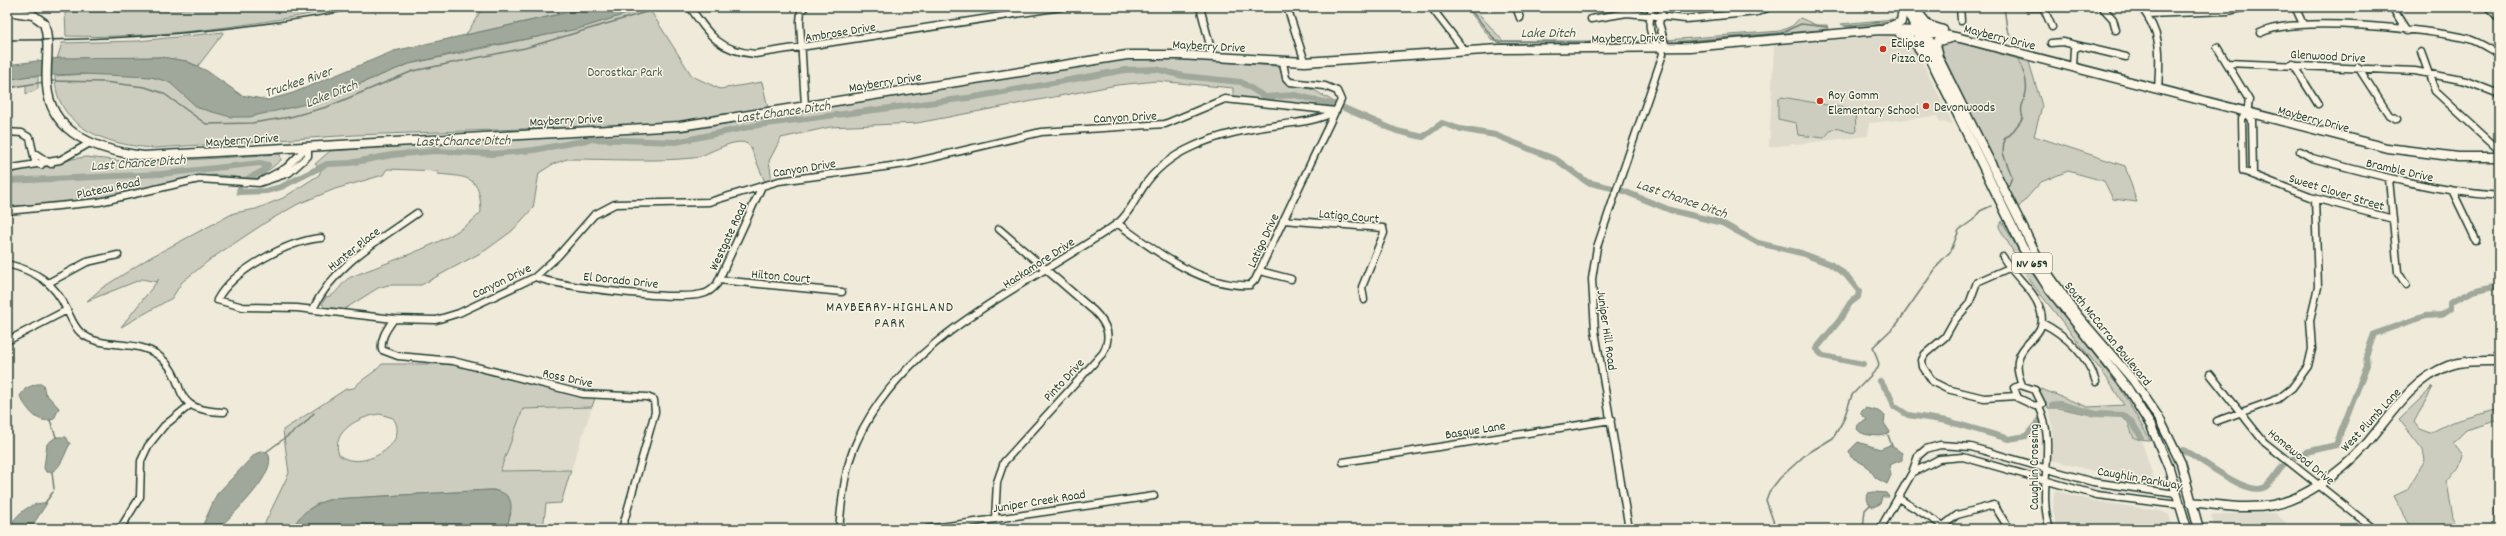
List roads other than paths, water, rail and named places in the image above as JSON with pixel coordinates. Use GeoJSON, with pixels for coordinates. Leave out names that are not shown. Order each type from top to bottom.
{"type":"FeatureCollection","features":[{"type":"Feature","properties":{"kind":"main road"},"geometry":{"type":"LineString","coordinates":[[1880,30],[1902,22],[1904,7]]}},
{"type":"Feature","properties":{"kind":"main road","name":"South McCarran Boulevard"},"geometry":{"type":"LineString","coordinates":[[1904,7],[1946,74],[2024,234],[2048,276],[2077,314],[2133,380],[2159,418],[2181,463],[2199,529]]}},
{"type":"Feature","properties":{"kind":"main road"},"geometry":{"type":"LineString","coordinates":[[1913,7],[1928,25],[1966,39]]}},
{"type":"Feature","properties":{"kind":"main road","name":"South McCarran Boulevard"},"geometry":{"type":"LineString","coordinates":[[1913,7],[1920,31],[1937,74],[2034,266],[2064,308],[2128,389],[2151,426],[2163,449],[2187,529]]}},
{"type":"Feature","properties":{"kind":"main road","name":"Mayberry Drive"},"geometry":{"type":"LineString","coordinates":[[7,12],[27,14],[41,20],[48,36],[47,88],[49,105],[54,116],[70,132],[90,143],[123,153],[155,156],[308,146],[668,127],[1112,56],[1155,54],[1305,62],[1465,51],[1662,49],[1779,41],[1880,30],[1920,31],[1966,39],[2247,113],[2399,150],[2458,157],[2499,157]]}},
{"type":"Feature","properties":{"kind":"main road"},"geometry":{"type":"LineString","coordinates":[[1880,30],[1910,37],[1937,74]]}},
{"type":"Feature","properties":{"kind":"main road"},"geometry":{"type":"LineString","coordinates":[[1946,74],[1936,43],[1945,38],[1966,39]]}},
{"type":"Feature","properties":{"kind":"main road"},"geometry":{"type":"LineString","coordinates":[[1958,118],[1968,118]]}},
{"type":"Feature","properties":{"kind":"main road","name":"West Plumb Lane"},"geometry":{"type":"LineString","coordinates":[[2191,502],[2242,506],[2272,505],[2294,498],[2351,460],[2384,419],[2430,377],[2456,364],[2499,361]]}},
{"type":"Feature","properties":{"kind":"main road","name":"Caughlin Parkway"},"geometry":{"type":"LineString","coordinates":[[2176,494],[2191,502]]}},
{"type":"Feature","properties":{"kind":"main road","name":"Caughlin Parkway"},"geometry":{"type":"LineString","coordinates":[[2179,505],[2191,502]]}},
{"type":"Feature","properties":{"kind":"street","name":"Ambrose Drive"},"geometry":{"type":"LineString","coordinates":[[690,7],[709,37],[728,50],[755,54],[802,48],[1024,10],[1061,7]]}},
{"type":"Feature","properties":{"kind":"street"},"geometry":{"type":"LineString","coordinates":[[804,7],[800,15],[805,106]]}},
{"type":"Feature","properties":{"kind":"street"},"geometry":{"type":"LineString","coordinates":[[1200,7],[1213,57]]}},
{"type":"Feature","properties":{"kind":"street"},"geometry":{"type":"LineString","coordinates":[[1287,7],[1305,62]]}},
{"type":"Feature","properties":{"kind":"street"},"geometry":{"type":"LineString","coordinates":[[1431,7],[1465,51]]}},
{"type":"Feature","properties":{"kind":"street"},"geometry":{"type":"LineString","coordinates":[[1516,7],[1520,18]]}},
{"type":"Feature","properties":{"kind":"street"},"geometry":{"type":"LineString","coordinates":[[1652,7],[1650,15],[1654,42],[1662,49]]}},
{"type":"Feature","properties":{"kind":"street"},"geometry":{"type":"LineString","coordinates":[[1659,16],[1663,7]]}},
{"type":"Feature","properties":{"kind":"street"},"geometry":{"type":"LineString","coordinates":[[1739,7],[1744,14]]}},
{"type":"Feature","properties":{"kind":"street"},"geometry":{"type":"LineString","coordinates":[[1960,7],[1962,21]]}},
{"type":"Feature","properties":{"kind":"street"},"geometry":{"type":"LineString","coordinates":[[2027,7],[2090,7]]}},
{"type":"Feature","properties":{"kind":"street"},"geometry":{"type":"LineString","coordinates":[[2043,7],[2052,27]]}},
{"type":"Feature","properties":{"kind":"street"},"geometry":{"type":"LineString","coordinates":[[2102,7],[2114,19],[2116,30]]}},
{"type":"Feature","properties":{"kind":"street"},"geometry":{"type":"LineString","coordinates":[[2141,7],[2158,31],[2161,44],[2158,89]]}},
{"type":"Feature","properties":{"kind":"street"},"geometry":{"type":"LineString","coordinates":[[2183,7],[2188,12]]}},
{"type":"Feature","properties":{"kind":"street"},"geometry":{"type":"LineString","coordinates":[[2147,14],[2228,11],[2247,7]]}},
{"type":"Feature","properties":{"kind":"street"},"geometry":{"type":"LineString","coordinates":[[2295,7],[2303,24]]}},
{"type":"Feature","properties":{"kind":"street"},"geometry":{"type":"LineString","coordinates":[[2392,7],[2407,31]]}},
{"type":"Feature","properties":{"kind":"street"},"geometry":{"type":"LineString","coordinates":[[2488,7],[2499,18]]}},
{"type":"Feature","properties":{"kind":"street"},"geometry":{"type":"LineString","coordinates":[[1591,20],[1627,14],[1692,19],[1744,14],[1757,12],[1767,8]]}},
{"type":"Feature","properties":{"kind":"street","name":"Juniper Hill Road"},"geometry":{"type":"LineString","coordinates":[[1629,529],[1592,309],[1593,266],[1597,247],[1663,56],[1662,49],[1665,44],[1659,16]]}},
{"type":"Feature","properties":{"kind":"street"},"geometry":{"type":"LineString","coordinates":[[2260,33],[2268,29],[2303,24],[2407,31],[2462,37],[2499,54]]}},
{"type":"Feature","properties":{"kind":"street"},"geometry":{"type":"LineString","coordinates":[[2051,43],[2063,42],[2078,47],[2092,48],[2111,55],[2126,57]]}},
{"type":"Feature","properties":{"kind":"street"},"geometry":{"type":"LineString","coordinates":[[2073,67],[2074,49],[2078,47]]}},
{"type":"Feature","properties":{"kind":"street"},"geometry":{"type":"LineString","coordinates":[[2217,47],[2246,94],[2250,106],[2247,113],[2242,118],[2242,167],[2245,173],[2252,175],[2252,120],[2247,113]]}},
{"type":"Feature","properties":{"kind":"street"},"geometry":{"type":"LineString","coordinates":[[2421,52],[2433,87],[2440,97],[2499,150]]}},
{"type":"Feature","properties":{"kind":"street"},"geometry":{"type":"LineString","coordinates":[[1283,62],[1286,78],[1290,82],[1325,86],[1337,91],[1341,100],[1336,111]]}},
{"type":"Feature","properties":{"kind":"street","name":"Glenwood Drive"},"geometry":{"type":"LineString","coordinates":[[2227,63],[2293,64],[2428,72],[2474,82],[2499,94]]}},
{"type":"Feature","properties":{"kind":"street"},"geometry":{"type":"LineString","coordinates":[[2293,64],[2318,104]]}},
{"type":"Feature","properties":{"kind":"street"},"geometry":{"type":"LineString","coordinates":[[2358,67],[2389,115],[2397,118]]}},
{"type":"Feature","properties":{"kind":"street","name":"Canyon Drive"},"geometry":{"type":"LineString","coordinates":[[322,238],[303,241],[273,252],[227,287],[217,298],[219,301],[237,306],[313,309],[422,321],[443,318],[535,277],[558,256],[589,219],[609,206],[630,202],[701,203],[762,186],[803,177],[906,164],[1041,132],[1171,123],[1216,102],[1228,99],[1336,111]]}},
{"type":"Feature","properties":{"kind":"street","name":"Latigo Drive"},"geometry":{"type":"LineString","coordinates":[[1116,223],[1174,262],[1238,287],[1250,285],[1260,271],[1336,111]]}},
{"type":"Feature","properties":{"kind":"street","name":"Hackamore Drive"},"geometry":{"type":"LineString","coordinates":[[839,529],[845,484],[856,442],[869,417],[885,394],[931,347],[1116,223],[1132,208],[1156,172],[1186,149],[1220,136],[1323,118],[1336,111]]}},
{"type":"Feature","properties":{"kind":"street"},"geometry":{"type":"LineString","coordinates":[[7,132],[28,135],[33,140],[36,154],[35,161],[41,166]]}},
{"type":"Feature","properties":{"kind":"street"},"geometry":{"type":"LineString","coordinates":[[7,169],[51,164],[70,157],[90,143]]}},
{"type":"Feature","properties":{"kind":"street","name":"Plateau Road"},"geometry":{"type":"LineString","coordinates":[[260,182],[286,168],[308,146]]}},
{"type":"Feature","properties":{"kind":"street","name":"Plateau Road"},"geometry":{"type":"LineString","coordinates":[[7,211],[99,202],[199,179],[246,184],[281,178],[299,167],[308,156],[308,146]]}},
{"type":"Feature","properties":{"kind":"street","name":"Bramble Drive"},"geometry":{"type":"LineString","coordinates":[[2300,151],[2312,158],[2389,179],[2453,192],[2499,196]]}},
{"type":"Feature","properties":{"kind":"street"},"geometry":{"type":"LineString","coordinates":[[36,154],[51,164]]}},
{"type":"Feature","properties":{"kind":"street","name":"Sweet Clover Street"},"geometry":{"type":"LineString","coordinates":[[2252,175],[2314,198],[2393,219]]}},
{"type":"Feature","properties":{"kind":"street"},"geometry":{"type":"LineString","coordinates":[[2389,179],[2398,272],[2406,285]]}},
{"type":"Feature","properties":{"kind":"street","name":"Westgate Road"},"geometry":{"type":"LineString","coordinates":[[707,293],[718,280],[762,186]]}},
{"type":"Feature","properties":{"kind":"street"},"geometry":{"type":"LineString","coordinates":[[2453,192],[2476,240]]}},
{"type":"Feature","properties":{"kind":"street"},"geometry":{"type":"LineString","coordinates":[[2217,421],[2264,405],[2286,394],[2299,380],[2310,360],[2312,349],[2310,320],[2318,282],[2314,198]]}},
{"type":"Feature","properties":{"kind":"street","name":"Hunter Place"},"geometry":{"type":"LineString","coordinates":[[313,309],[322,290],[335,275],[417,213]]}},
{"type":"Feature","properties":{"kind":"street","name":"Latigo Court"},"geometry":{"type":"LineString","coordinates":[[1283,220],[1383,228],[1384,233],[1362,287],[1364,300]]}},
{"type":"Feature","properties":{"kind":"street","name":"Pinto Drive"},"geometry":{"type":"LineString","coordinates":[[995,518],[997,482],[1004,462],[1103,353],[1108,342],[1109,331],[1099,317],[999,229]]}},
{"type":"Feature","properties":{"kind":"street"},"geometry":{"type":"LineString","coordinates":[[50,282],[87,262],[118,255]]}},
{"type":"Feature","properties":{"kind":"street"},"geometry":{"type":"LineString","coordinates":[[2002,257],[2009,268],[2019,277],[2039,307],[2042,323],[2017,360],[2016,371],[2022,385],[2014,388],[2016,396],[2022,401],[2039,406]]}},
{"type":"Feature","properties":{"kind":"street"},"geometry":{"type":"LineString","coordinates":[[7,264],[50,282],[78,331],[92,340],[144,349],[160,356],[170,369],[181,397],[190,405],[212,412],[224,412]]}},
{"type":"Feature","properties":{"kind":"street"},"geometry":{"type":"LineString","coordinates":[[2009,268],[1977,282],[1969,304],[1954,320],[1945,338],[1927,351],[1922,360],[1927,375],[1941,387],[1984,398],[2016,396]]}},
{"type":"Feature","properties":{"kind":"street"},"geometry":{"type":"LineString","coordinates":[[1260,271],[1291,279]]}},
{"type":"Feature","properties":{"kind":"street","name":"El Dorado Drive"},"geometry":{"type":"LineString","coordinates":[[535,277],[545,282],[686,296],[707,293]]}},
{"type":"Feature","properties":{"kind":"street","name":"Hilton Court"},"geometry":{"type":"LineString","coordinates":[[718,280],[842,292]]}},
{"type":"Feature","properties":{"kind":"street"},"geometry":{"type":"LineString","coordinates":[[7,341],[67,310]]}},
{"type":"Feature","properties":{"kind":"street","name":"Ross Drive"},"geometry":{"type":"LineString","coordinates":[[394,319],[384,334],[381,345],[382,350],[391,355],[453,361],[583,394],[647,397],[654,400],[655,412],[622,529]]}},
{"type":"Feature","properties":{"kind":"street"},"geometry":{"type":"LineString","coordinates":[[2042,323],[2058,330],[2066,337],[2090,368],[2096,382]]}},
{"type":"Feature","properties":{"kind":"street","name":"Homewood Drive"},"geometry":{"type":"LineString","coordinates":[[2210,374],[2239,413],[2270,448],[2317,483],[2374,529]]}},
{"type":"Feature","properties":{"kind":"street","name":"Caughlin Crossing"},"geometry":{"type":"LineString","coordinates":[[2022,385],[2037,392],[2042,403],[2039,406],[2047,426],[2045,513],[2050,529]]}},
{"type":"Feature","properties":{"kind":"street"},"geometry":{"type":"LineString","coordinates":[[120,529],[140,497],[142,485],[140,467],[148,446],[164,426],[190,405]]}},
{"type":"Feature","properties":{"kind":"street","name":"Basque Lane"},"geometry":{"type":"LineString","coordinates":[[1343,462],[1611,420]]}},
{"type":"Feature","properties":{"kind":"street","name":"Caughlin Parkway"},"geometry":{"type":"LineString","coordinates":[[1880,529],[1912,473],[1921,453],[1933,446],[1948,444],[1971,447],[2046,470],[2093,482],[2176,494]]}},
{"type":"Feature","properties":{"kind":"street","name":"Caughlin Parkway"},"geometry":{"type":"LineString","coordinates":[[1912,473],[1939,459],[1957,457],[2098,495],[2179,505]]}},
{"type":"Feature","properties":{"kind":"street","name":"Juniper Creek Road"},"geometry":{"type":"LineString","coordinates":[[927,529],[1098,502],[1154,496]]}},
{"type":"Feature","properties":{"kind":"street"},"geometry":{"type":"LineString","coordinates":[[1898,498],[1940,527],[1957,515],[1994,505],[2009,529]]}},
{"type":"Feature","properties":{"kind":"street"},"geometry":{"type":"LineString","coordinates":[[2499,502],[2499,525]]}},
{"type":"Feature","properties":{"kind":"water"},"geometry":{"type":"Polygon","coordinates":[[[592,7],[649,7],[578,29],[469,50],[409,64],[311,103],[249,117],[231,117],[198,108],[169,82],[151,77],[82,74],[30,76],[7,80],[7,65],[60,58],[161,57],[186,61],[207,71],[241,95],[268,100],[293,93],[394,51],[592,7]]]}},
{"type":"Feature","properties":{"kind":"water"},"geometry":{"type":"Polygon","coordinates":[[[37,384],[43,384],[45,393],[59,408],[54,419],[39,419],[31,412],[20,396],[26,388],[37,384]]]}},
{"type":"Feature","properties":{"kind":"water"},"geometry":{"type":"Polygon","coordinates":[[[1865,408],[1878,411],[1885,416],[1884,423],[1890,432],[1888,434],[1875,436],[1866,435],[1857,429],[1858,424],[1867,420],[1860,413],[1865,408]]]}},
{"type":"Feature","properties":{"kind":"water"},"geometry":{"type":"Polygon","coordinates":[[[56,437],[66,437],[70,444],[58,467],[51,472],[46,472],[44,468],[47,444],[56,437]]]}},
{"type":"Feature","properties":{"kind":"water"},"geometry":{"type":"Polygon","coordinates":[[[1858,442],[1880,449],[1890,445],[1902,453],[1902,460],[1889,465],[1891,475],[1887,484],[1876,478],[1867,466],[1851,457],[1849,451],[1858,442]]]}},
{"type":"Feature","properties":{"kind":"water"},"geometry":{"type":"Polygon","coordinates":[[[263,451],[268,453],[270,461],[261,482],[243,504],[218,529],[201,529],[217,494],[255,454],[263,451]]]}},
{"type":"Feature","properties":{"kind":"water"},"geometry":{"type":"Polygon","coordinates":[[[490,490],[499,491],[509,498],[511,509],[506,529],[292,529],[299,518],[314,506],[332,499],[490,490]]]}},
{"type":"Feature","properties":{"kind":"water"},"geometry":{"type":"Polygon","coordinates":[[[1868,493],[1886,493],[1889,497],[1882,497],[1880,504],[1873,507],[1870,505],[1867,498],[1868,493]]]}},
{"type":"Feature","properties":{"kind":"water"},"geometry":{"type":"Polygon","coordinates":[[[40,503],[47,503],[30,529],[8,529],[19,514],[24,510],[40,503]]]}},
{"type":"Feature","properties":{"kind":"waterway","name":"Lake Ditch"},"geometry":{"type":"LineString","coordinates":[[50,81],[104,82],[145,87],[163,93],[206,124],[252,123],[290,117],[327,107],[413,71],[525,48],[663,7]]}},
{"type":"Feature","properties":{"kind":"waterway","name":"Lake Ditch"},"geometry":{"type":"LineString","coordinates":[[1468,7],[1496,41],[1645,43]]}},
{"type":"Feature","properties":{"kind":"waterway"},"geometry":{"type":"LineString","coordinates":[[2004,7],[2007,29],[2015,44]]}},
{"type":"Feature","properties":{"kind":"waterway","name":"Lake Ditch"},"geometry":{"type":"LineString","coordinates":[[1845,26],[1893,21]]}},
{"type":"Feature","properties":{"kind":"waterway","name":"Lake Ditch"},"geometry":{"type":"LineString","coordinates":[[1676,42],[1781,33],[1801,24],[1827,27]]}},
{"type":"Feature","properties":{"kind":"waterway"},"geometry":{"type":"LineString","coordinates":[[2007,190],[2012,177],[2003,153],[2004,138],[2010,135],[2023,118],[2022,108],[2026,88],[2025,75],[2018,59]]}},
{"type":"Feature","properties":{"kind":"waterway","name":"Last Chance Ditch"},"geometry":{"type":"LineString","coordinates":[[240,187],[239,192],[266,191],[281,187],[327,164],[350,163],[392,155],[436,151],[493,154],[534,150],[592,139],[676,142],[758,125],[975,97],[1125,70],[1156,69],[1183,76],[1241,82],[1265,97],[1295,95],[1335,105]]}},
{"type":"Feature","properties":{"kind":"waterway","name":"Lake Ditch"},"geometry":{"type":"LineString","coordinates":[[7,88],[44,82]]}},
{"type":"Feature","properties":{"kind":"waterway","name":"Last Chance Ditch"},"geometry":{"type":"LineString","coordinates":[[1344,108],[1397,131],[1423,137],[1442,123],[1460,129],[1495,135],[1557,160],[1587,182],[1612,188]]}},
{"type":"Feature","properties":{"kind":"waterway","name":"Last Chance Ditch"},"geometry":{"type":"LineString","coordinates":[[7,181],[161,174],[260,163],[268,165],[263,171],[247,179]]}},
{"type":"Feature","properties":{"kind":"waterway","name":"Last Chance Ditch"},"geometry":{"type":"LineString","coordinates":[[1621,190],[1670,210],[1722,223],[1758,243],[1801,253],[1830,264],[1846,275],[1859,291],[1858,297],[1850,303],[1839,321],[1816,349],[1823,356],[1863,364]]}},
{"type":"Feature","properties":{"kind":"waterway"},"geometry":{"type":"LineString","coordinates":[[1776,529],[1766,500],[1769,492],[1780,478],[1805,455],[1833,438],[1843,421],[1852,395],[1878,368],[1879,364],[1873,347],[1897,324],[1941,261],[1951,251],[1959,230],[1973,220],[1980,211],[1991,206]]}},
{"type":"Feature","properties":{"kind":"waterway","name":"Last Chance Ditch"},"geometry":{"type":"LineString","coordinates":[[2294,458],[2306,452],[2336,445],[2367,365],[2366,356],[2374,334],[2425,316],[2441,315],[2450,309],[2450,303],[2473,291],[2499,285]]}},
{"type":"Feature","properties":{"kind":"waterway","name":"Last Chance Ditch"},"geometry":{"type":"LineString","coordinates":[[1880,381],[1890,395],[1894,406],[1908,415],[1947,421],[2009,439],[2026,436],[2039,421]]}},
{"type":"Feature","properties":{"kind":"waterway","name":"Last Chance Ditch"},"geometry":{"type":"LineString","coordinates":[[2052,406],[2060,404],[2096,414],[2123,415],[2132,422],[2141,437]]}},
{"type":"Feature","properties":{"kind":"waterway"},"geometry":{"type":"LineString","coordinates":[[266,452],[304,424],[314,413]]}},
{"type":"Feature","properties":{"kind":"waterway"},"geometry":{"type":"LineString","coordinates":[[50,420],[56,437]]}},
{"type":"Feature","properties":{"kind":"waterway"},"geometry":{"type":"LineString","coordinates":[[1888,435],[1892,446]]}},
{"type":"Feature","properties":{"kind":"waterway","name":"Last Chance Ditch"},"geometry":{"type":"LineString","coordinates":[[2183,450],[2234,481],[2255,489],[2266,486],[2272,481],[2284,465]]}},
{"type":"Feature","properties":{"kind":"waterway"},"geometry":{"type":"LineString","coordinates":[[52,472],[54,489]]}},
{"type":"Feature","properties":{"kind":"waterway"},"geometry":{"type":"LineString","coordinates":[[45,503],[53,492]]}},
{"type":"Feature","properties":{"kind":"waterway"},"geometry":{"type":"LineString","coordinates":[[1863,529],[1865,510],[1870,505]]}},
{"type":"Feature","properties":{"kind":"railway"},"geometry":{"type":"LineString","coordinates":[[7,40],[53,40],[143,36],[233,28],[367,7]]}},
{"type":"Feature","properties":{"kind":"place","name":"Eclipse Pizza Co."},"geometry":{"type":"Point","coordinates":[1883,49]}},
{"type":"Feature","properties":{"kind":"place","name":"Roy Gomm Elementary School"},"geometry":{"type":"Point","coordinates":[1820,101]}},
{"type":"Feature","properties":{"kind":"place","name":"Devonwoods"},"geometry":{"type":"Point","coordinates":[1926,106]}},
{"type":"Feature","properties":{"kind":"district","name":"MAYBERRY-HIGHLAND PARK"},"geometry":{"type":"Point","coordinates":[890,314]}},
{"type":"Feature","properties":{"kind":"park label","name":"Dorostkar Park"},"geometry":{"type":"Point","coordinates":[625,71]}},
{"type":"Feature","properties":{"kind":"water label","name":"Truckee River"},"geometry":{"type":"Point","coordinates":[298,81]}}]}
